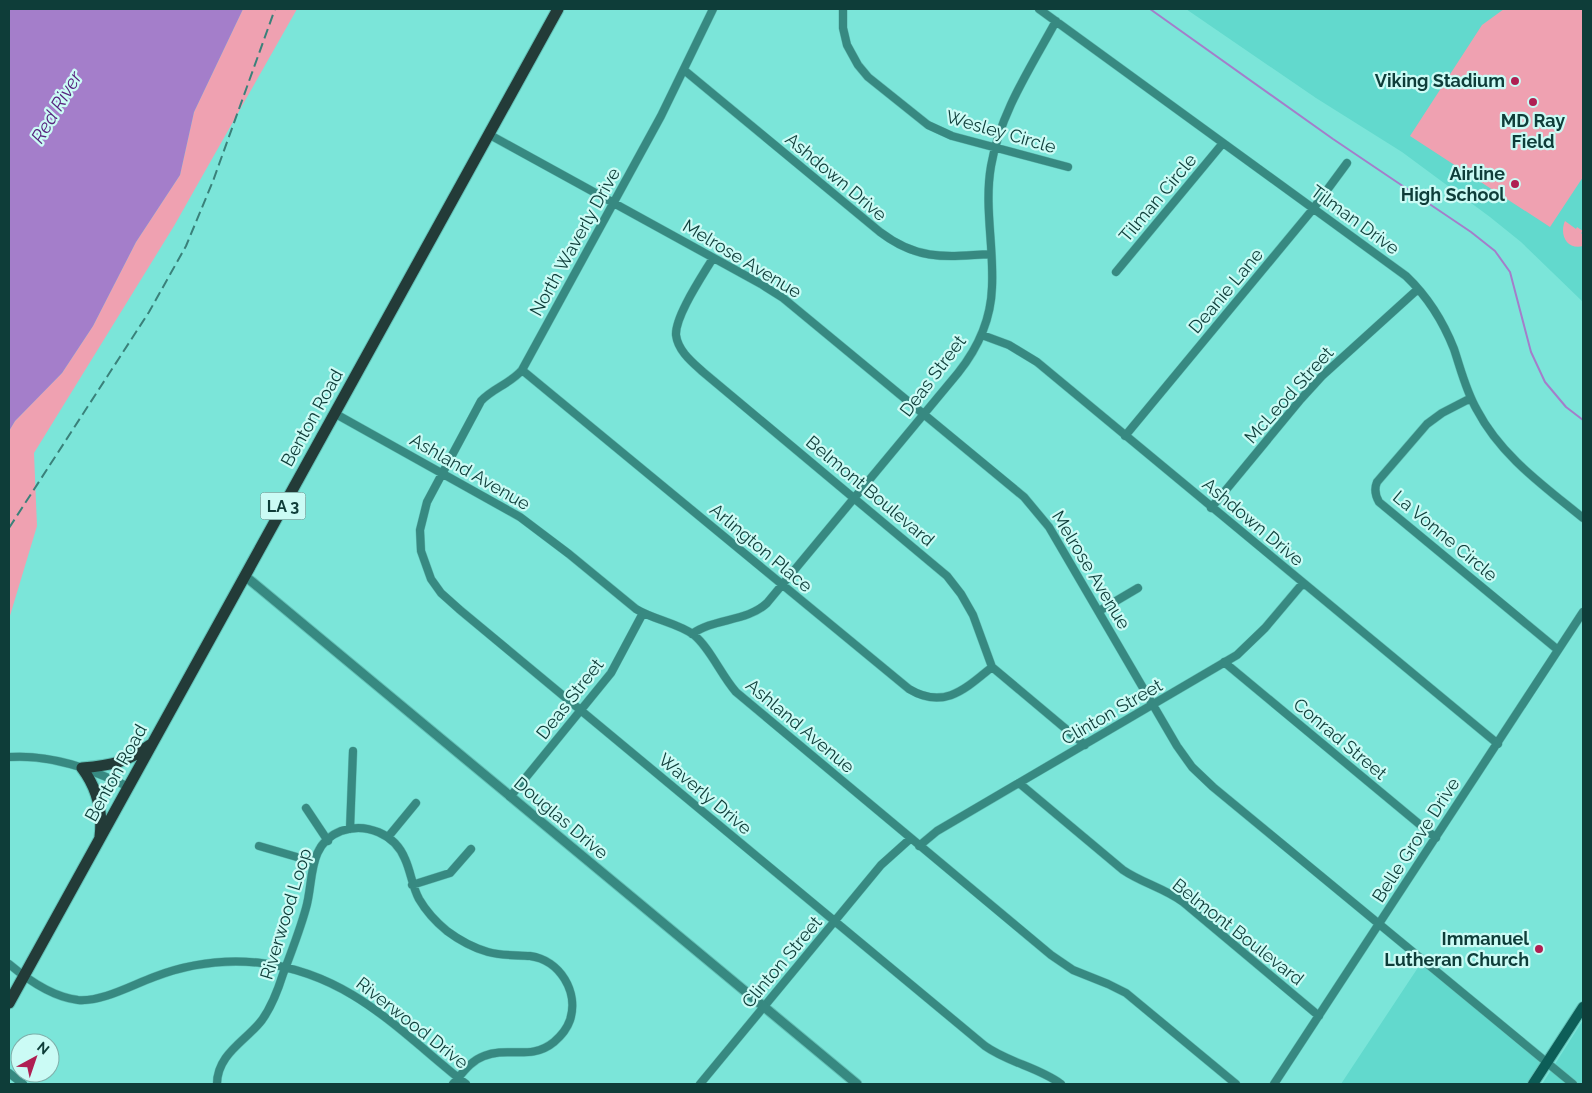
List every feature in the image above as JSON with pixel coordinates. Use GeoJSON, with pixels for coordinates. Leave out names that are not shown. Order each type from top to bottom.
{"type":"FeatureCollection","features":[{"type":"Feature","properties":{"kind":"main road","name":"Benton Road"},"geometry":{"type":"LineString","coordinates":[[9,1003],[558,9]]}},
{"type":"Feature","properties":{"kind":"main road"},"geometry":{"type":"LineString","coordinates":[[82,768],[120,763],[130,759],[152,744]]}},
{"type":"Feature","properties":{"kind":"main road"},"geometry":{"type":"LineString","coordinates":[[82,768],[88,776],[99,804],[100,839]]}},
{"type":"Feature","properties":{"kind":"main road"},"geometry":{"type":"LineString","coordinates":[[1533,1084],[1583,1007]]}},
{"type":"Feature","properties":{"kind":"street","name":"North Waverly Drive"},"geometry":{"type":"LineString","coordinates":[[443,473],[481,401],[487,395],[514,379],[522,370],[661,116],[713,9]]}},
{"type":"Feature","properties":{"kind":"street","name":"Wesley Circle"},"geometry":{"type":"LineString","coordinates":[[843,9],[843,28],[847,45],[858,65],[868,77],[920,120],[935,130],[952,136],[1068,167]]}},
{"type":"Feature","properties":{"kind":"street","name":"Tilman Drive"},"geometry":{"type":"LineString","coordinates":[[1039,9],[1395,267],[1418,289],[1442,323],[1471,398],[1484,422],[1508,454],[1530,475],[1583,518]]}},
{"type":"Feature","properties":{"kind":"street","name":"Deas Street"},"geometry":{"type":"LineString","coordinates":[[692,634],[703,627],[758,610],[767,603],[965,364],[982,335],[991,298],[991,254],[987,202],[994,148],[1011,103],[1056,21]]}},
{"type":"Feature","properties":{"kind":"street","name":"Ashdown Drive"},"geometry":{"type":"LineString","coordinates":[[684,70],[893,241],[916,252],[934,256],[951,257],[991,254]]}},
{"type":"Feature","properties":{"kind":"street","name":"Melrose Avenue"},"geometry":{"type":"LineString","coordinates":[[490,134],[761,284],[794,306],[1014,489],[1034,508],[1049,527],[1177,746],[1201,776],[1573,1084]]}},
{"type":"Feature","properties":{"kind":"street","name":"Tilman Circle"},"geometry":{"type":"LineString","coordinates":[[1116,272],[1223,142]]}},
{"type":"Feature","properties":{"kind":"street","name":"Deanie Lane"},"geometry":{"type":"LineString","coordinates":[[1125,436],[1314,209],[1347,163]]}},
{"type":"Feature","properties":{"kind":"street","name":"Belmont Boulevard"},"geometry":{"type":"LineString","coordinates":[[713,258],[679,319],[676,334],[681,348],[687,357],[939,568],[953,582],[972,614],[992,667],[1085,745]]}},
{"type":"Feature","properties":{"kind":"street","name":"McLeod Street"},"geometry":{"type":"LineString","coordinates":[[1211,508],[1322,376],[1418,289]]}},
{"type":"Feature","properties":{"kind":"street","name":"Ashdown Drive"},"geometry":{"type":"LineString","coordinates":[[982,335],[1009,345],[1037,362],[1498,744]]}},
{"type":"Feature","properties":{"kind":"street","name":"Arlington Place"},"geometry":{"type":"LineString","coordinates":[[522,370],[901,684],[921,695],[936,698],[951,696],[965,688],[992,667]]}},
{"type":"Feature","properties":{"kind":"street","name":"La Vonne Circle"},"geometry":{"type":"LineString","coordinates":[[1471,398],[1442,413],[1427,424],[1377,482],[1375,486],[1376,494],[1379,502],[1558,650]]}},
{"type":"Feature","properties":{"kind":"street","name":"Ashland Avenue"},"geometry":{"type":"LineString","coordinates":[[334,413],[506,508],[530,524],[643,613],[692,634],[704,645],[720,672],[736,692],[910,839],[1066,967],[1084,976],[1108,984],[1131,997],[1236,1084]]}},
{"type":"Feature","properties":{"kind":"street","name":"Waverly Drive"},"geometry":{"type":"LineString","coordinates":[[443,473],[427,502],[420,530],[421,552],[431,579],[448,600],[993,1052],[1046,1074],[1061,1084]]}},
{"type":"Feature","properties":{"kind":"street","name":"Douglas Drive"},"geometry":{"type":"LineString","coordinates":[[245,576],[857,1084]]}},
{"type":"Feature","properties":{"kind":"street","name":"Clinton Street"},"geometry":{"type":"LineString","coordinates":[[919,846],[937,831],[1224,662],[1250,643],[1302,583]]}},
{"type":"Feature","properties":{"kind":"street"},"geometry":{"type":"LineString","coordinates":[[1099,611],[1138,588]]}},
{"type":"Feature","properties":{"kind":"street","name":"Belle Grove Drive"},"geometry":{"type":"LineString","coordinates":[[1274,1084],[1583,612]]}},
{"type":"Feature","properties":{"kind":"street","name":"Deas Street"},"geometry":{"type":"LineString","coordinates":[[510,797],[582,711],[611,673],[643,613]]}},
{"type":"Feature","properties":{"kind":"street","name":"Conrad Street"},"geometry":{"type":"LineString","coordinates":[[1224,662],[1436,838]]}},
{"type":"Feature","properties":{"kind":"street"},"geometry":{"type":"LineString","coordinates":[[353,751],[350,828],[373,830],[388,837],[397,845],[405,857],[412,884],[425,908],[447,931],[466,943],[489,952],[530,956],[548,962],[566,980],[572,998],[573,1009],[570,1021],[561,1036],[549,1046],[535,1052],[486,1055],[472,1063],[455,1081]]}},
{"type":"Feature","properties":{"kind":"street"},"geometry":{"type":"LineString","coordinates":[[9,757],[60,761],[95,771],[129,787]]}},
{"type":"Feature","properties":{"kind":"street","name":"Belmont Boulevard"},"geometry":{"type":"LineString","coordinates":[[1019,783],[1123,870],[1140,880],[1166,890],[1183,902],[1319,1016]]}},
{"type":"Feature","properties":{"kind":"street"},"geometry":{"type":"LineString","coordinates":[[388,837],[416,803]]}},
{"type":"Feature","properties":{"kind":"street"},"geometry":{"type":"LineString","coordinates":[[306,808],[328,840]]}},
{"type":"Feature","properties":{"kind":"street","name":"Riverwood Loop"},"geometry":{"type":"LineString","coordinates":[[217,1084],[218,1072],[224,1059],[254,1030],[268,1012],[286,968],[307,907],[314,862],[321,847],[339,832],[350,828]]}},
{"type":"Feature","properties":{"kind":"street","name":"Clinton Street"},"geometry":{"type":"LineString","coordinates":[[700,1084],[881,865],[910,839]]}},
{"type":"Feature","properties":{"kind":"street"},"geometry":{"type":"LineString","coordinates":[[259,846],[314,862]]}},
{"type":"Feature","properties":{"kind":"street"},"geometry":{"type":"LineString","coordinates":[[412,884],[450,873],[471,849]]}},
{"type":"Feature","properties":{"kind":"street","name":"Riverwood Drive"},"geometry":{"type":"LineString","coordinates":[[9,964],[24,976],[54,993],[73,999],[86,1000],[119,991],[168,972],[206,964],[261,963],[286,968],[327,981],[357,996],[388,1019],[455,1081],[466,1084]]}},
{"type":"Feature","properties":{"kind":"street"},"geometry":{"type":"LineString","coordinates":[[9,1072],[23,1084]]}},
{"type":"Feature","properties":{"kind":"shaded area"},"geometry":{"type":"Polygon","coordinates":[[[243,9],[297,9],[174,226],[34,453],[37,526],[9,619],[9,431],[15,421],[62,373],[93,326],[136,242],[180,175],[194,112],[243,9]]]}},
{"type":"Feature","properties":{"kind":"shaded area","name":"Airline High School"},"geometry":{"type":"Polygon","coordinates":[[[1186,9],[1583,9],[1583,302],[1521,242],[1402,152],[1316,98],[1186,9]]]}},
{"type":"Feature","properties":{"kind":"shaded area","name":"Viking Stadium"},"geometry":{"type":"Polygon","coordinates":[[[1504,9],[1583,9],[1583,177],[1550,227],[1410,136],[1482,25],[1504,9]]]}},
{"type":"Feature","properties":{"kind":"shaded area"},"geometry":{"type":"Polygon","coordinates":[[[1565,221],[1576,229],[1577,227],[1583,231],[1581,233],[1583,235],[1583,246],[1573,246],[1566,240],[1563,231],[1565,221]]]}},
{"type":"Feature","properties":{"kind":"shaded area"},"geometry":{"type":"Polygon","coordinates":[[[1421,963],[1542,1064],[1528,1084],[1341,1084],[1421,963]]]}},
{"type":"Feature","properties":{"kind":"shaded area"},"geometry":{"type":"Polygon","coordinates":[[[1583,1020],[1583,1084],[1542,1084],[1555,1064],[1583,1020]]]}},
{"type":"Feature","properties":{"kind":"water","name":"Red River"},"geometry":{"type":"Polygon","coordinates":[[[9,9],[243,9],[194,112],[180,175],[136,242],[93,326],[62,373],[15,421],[9,431],[9,9]]]}},
{"type":"Feature","properties":{"kind":"waterway"},"geometry":{"type":"LineString","coordinates":[[1150,9],[1333,139],[1471,232],[1495,251],[1510,272],[1531,352],[1545,382],[1566,407],[1583,420]]}},
{"type":"Feature","properties":{"kind":"railway"},"geometry":{"type":"LineString","coordinates":[[9,528],[149,312],[186,246],[213,181],[275,9]]}},
{"type":"Feature","properties":{"kind":"place","name":"Viking Stadium"},"geometry":{"type":"Point","coordinates":[1515,81]}},
{"type":"Feature","properties":{"kind":"place","name":"MD Ray Field"},"geometry":{"type":"Point","coordinates":[1533,102]}},
{"type":"Feature","properties":{"kind":"place","name":"Airline High School"},"geometry":{"type":"Point","coordinates":[1515,184]}},
{"type":"Feature","properties":{"kind":"place","name":"Immanuel Lutheran Church"},"geometry":{"type":"Point","coordinates":[1539,949]}}]}
